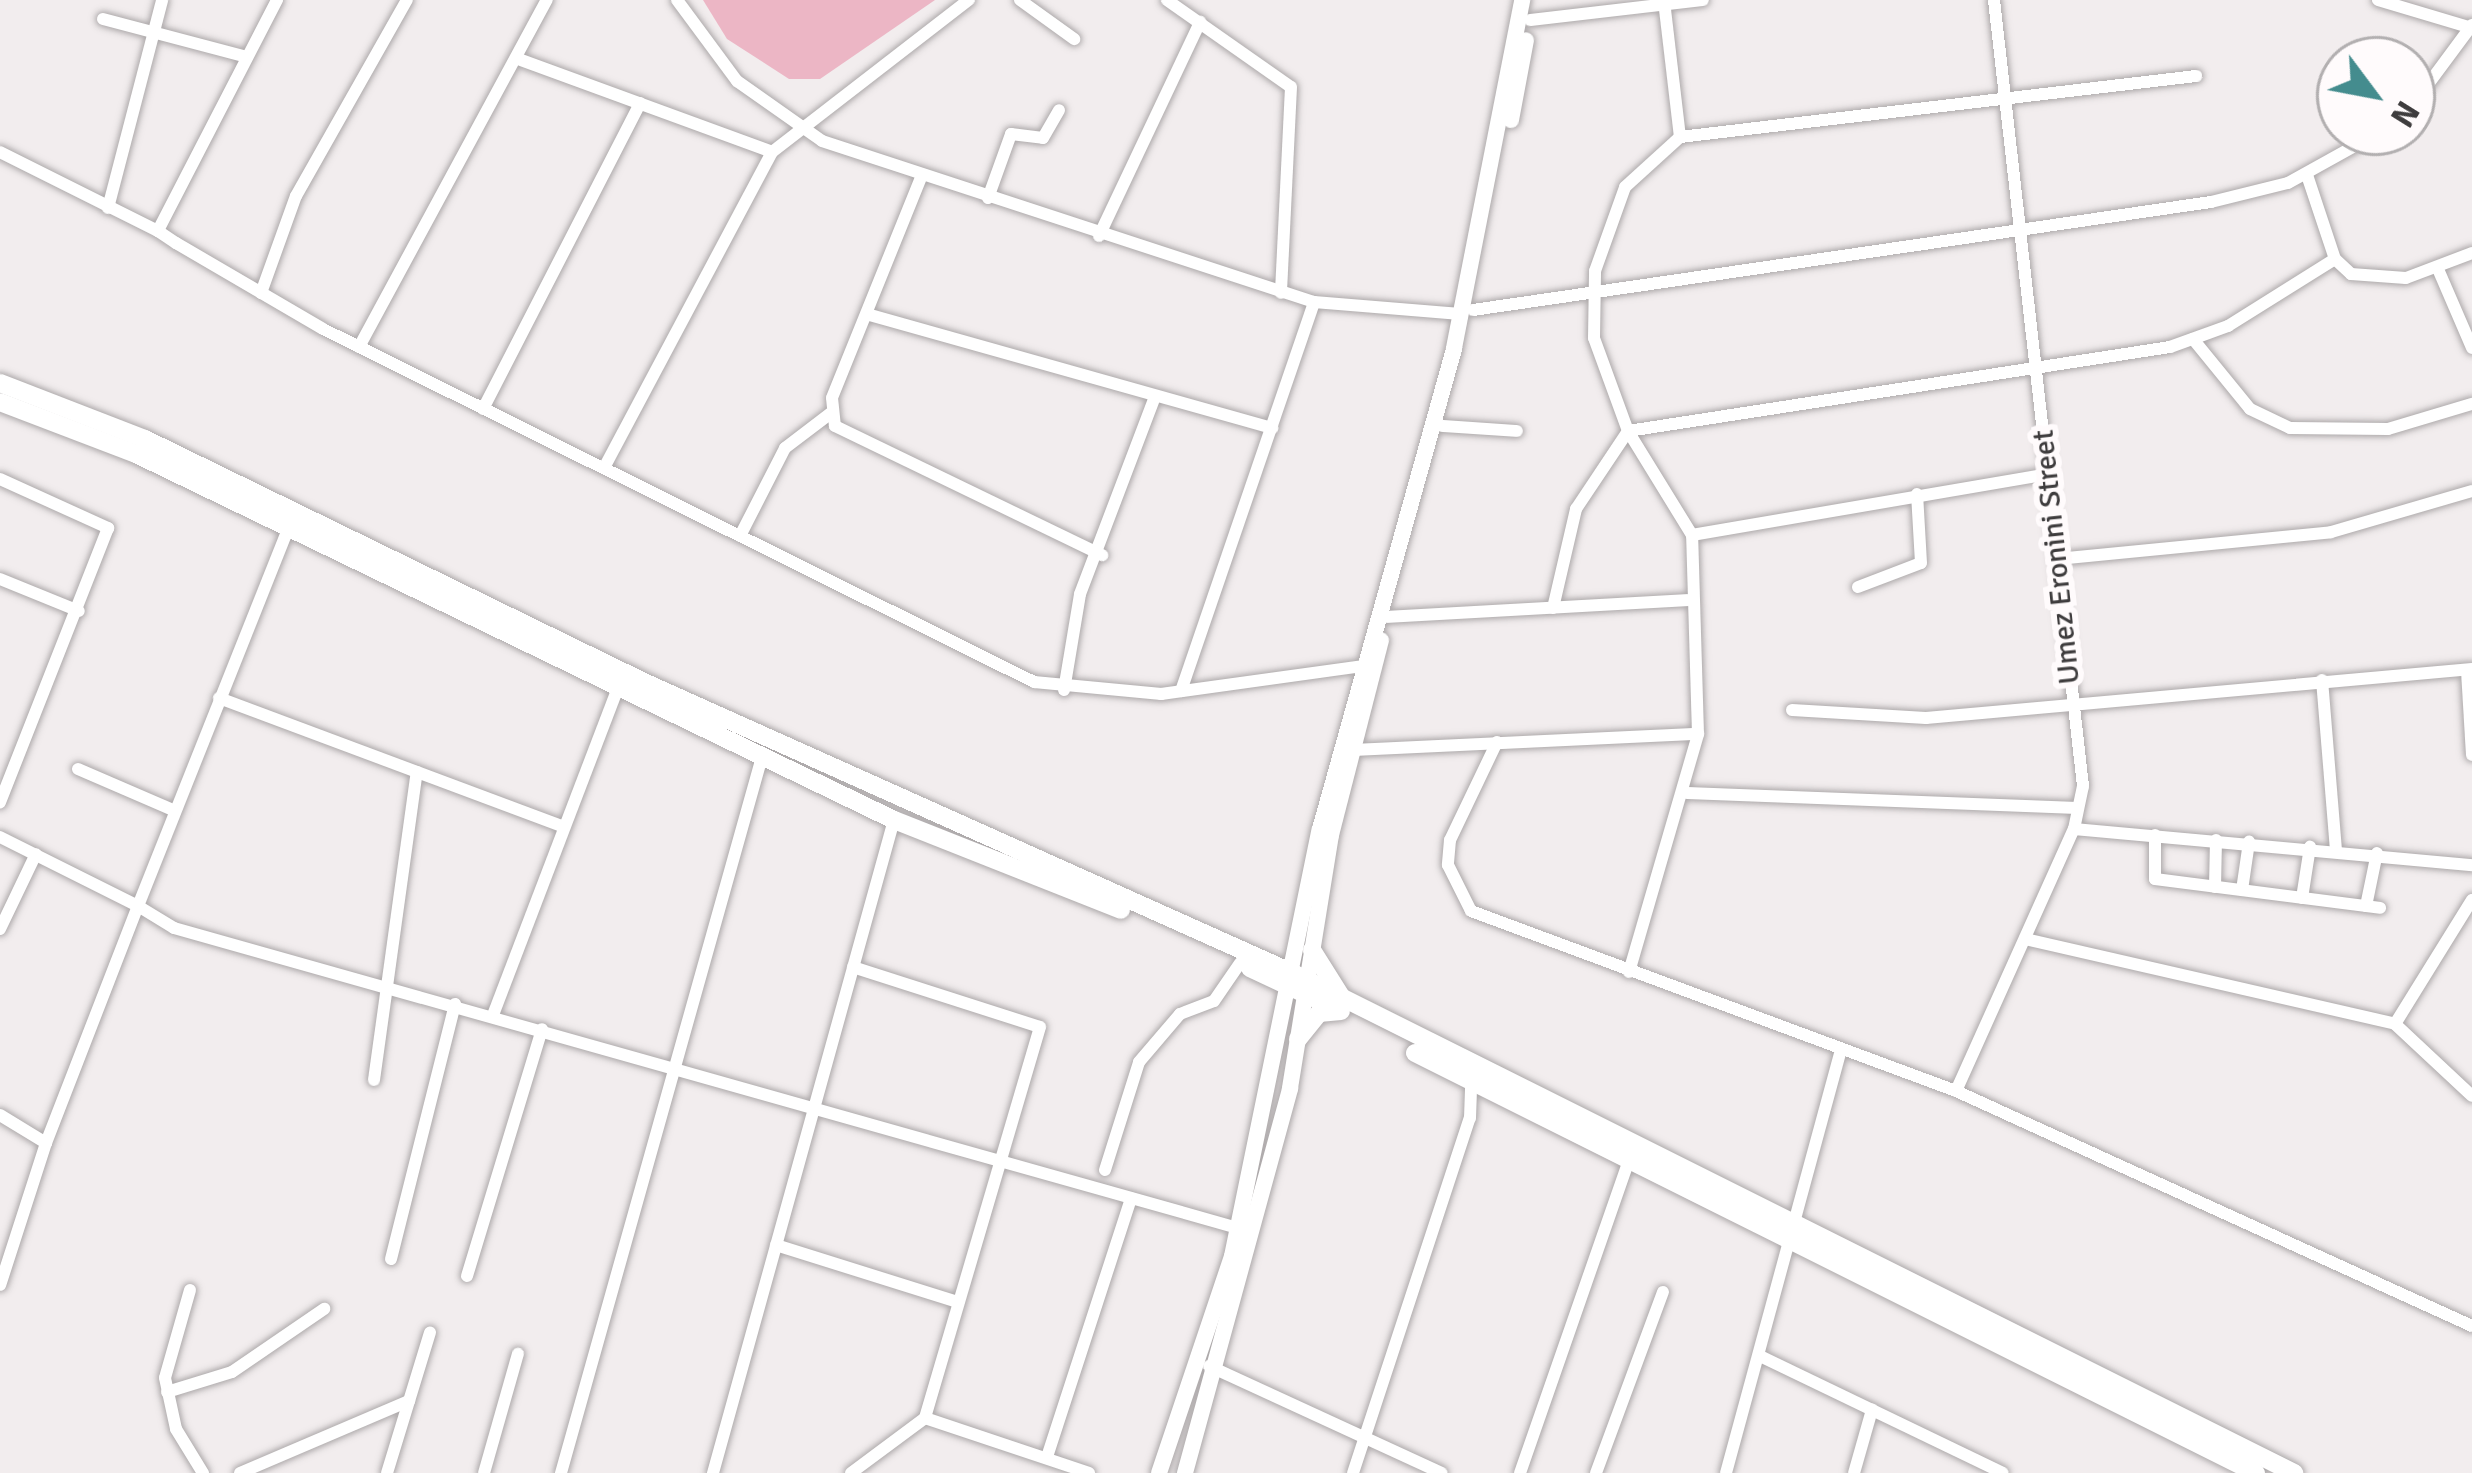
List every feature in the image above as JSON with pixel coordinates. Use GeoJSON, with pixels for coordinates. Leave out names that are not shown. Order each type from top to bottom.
{"type":"FeatureCollection","features":[{"type":"Feature","properties":{"kind":"main road"},"geometry":{"type":"LineString","coordinates":[[1159,1473],[1238,1228],[1300,985],[1363,666],[1467,312],[1522,0]]}},
{"type":"Feature","properties":{"kind":"main road"},"geometry":{"type":"LineString","coordinates":[[1185,1473],[1218,1369],[1298,1039],[1300,985],[1312,950],[1387,617],[1442,426],[1533,0]]}},
{"type":"Feature","properties":{"kind":"main road"},"geometry":{"type":"LineString","coordinates":[[0,382],[731,732],[1300,985],[1629,1159]]}},
{"type":"Feature","properties":{"kind":"main road"},"geometry":{"type":"LineString","coordinates":[[0,402],[292,520],[618,687],[731,732],[762,758],[894,820],[1300,985]]}},
{"type":"Feature","properties":{"kind":"main road"},"geometry":{"type":"LineString","coordinates":[[1312,950],[1346,1008],[1471,1084],[2294,1473]]}},
{"type":"Feature","properties":{"kind":"main road"},"geometry":{"type":"LineString","coordinates":[[1298,1039],[1319,1013],[1346,1008]]}},
{"type":"Feature","properties":{"kind":"main road"},"geometry":{"type":"LineString","coordinates":[[1798,1237],[2256,1473]]}},
{"type":"Feature","properties":{"kind":"street"},"geometry":{"type":"LineString","coordinates":[[108,208],[162,0]]}},
{"type":"Feature","properties":{"kind":"street"},"geometry":{"type":"LineString","coordinates":[[158,231],[278,0]]}},
{"type":"Feature","properties":{"kind":"street"},"geometry":{"type":"LineString","coordinates":[[261,293],[296,196],[407,0]]}},
{"type":"Feature","properties":{"kind":"street"},"geometry":{"type":"LineString","coordinates":[[359,347],[521,60],[547,0]]}},
{"type":"Feature","properties":{"kind":"street"},"geometry":{"type":"LineString","coordinates":[[677,0],[736,81],[798,124],[988,198],[1314,302],[1467,312],[2021,225],[2211,202],[2307,175],[2339,156]]}},
{"type":"Feature","properties":{"kind":"street"},"geometry":{"type":"LineString","coordinates":[[604,468],[772,152],[798,124],[969,0]]}},
{"type":"Feature","properties":{"kind":"street"},"geometry":{"type":"LineString","coordinates":[[1021,0],[1074,39]]}},
{"type":"Feature","properties":{"kind":"street"},"geometry":{"type":"LineString","coordinates":[[1167,0],[1291,87],[1281,293]]}},
{"type":"Feature","properties":{"kind":"street"},"geometry":{"type":"LineString","coordinates":[[1530,20],[1703,0]]}},
{"type":"Feature","properties":{"kind":"street","name":"Umez Eronini Street"},"geometry":{"type":"LineString","coordinates":[[1955,1090],[2074,829],[2078,808],[2073,702],[1994,0]]}},
{"type":"Feature","properties":{"kind":"street"},"geometry":{"type":"LineString","coordinates":[[2378,0],[2472,27],[2436,74]]}},
{"type":"Feature","properties":{"kind":"street"},"geometry":{"type":"LineString","coordinates":[[1665,3],[1680,136]]}},
{"type":"Feature","properties":{"kind":"street"},"geometry":{"type":"LineString","coordinates":[[104,19],[247,57]]}},
{"type":"Feature","properties":{"kind":"street"},"geometry":{"type":"LineString","coordinates":[[1099,236],[1200,22]]}},
{"type":"Feature","properties":{"kind":"street"},"geometry":{"type":"LineString","coordinates":[[521,60],[772,152]]}},
{"type":"Feature","properties":{"kind":"street"},"geometry":{"type":"LineString","coordinates":[[1629,972],[1687,793],[1698,734],[1688,600],[1693,535],[1628,430],[1594,338],[1592,292],[1625,188],[1680,136],[2196,76]]}},
{"type":"Feature","properties":{"kind":"street"},"geometry":{"type":"LineString","coordinates":[[483,409],[640,103]]}},
{"type":"Feature","properties":{"kind":"street"},"geometry":{"type":"LineString","coordinates":[[988,198],[1011,134],[1043,138],[1060,110]]}},
{"type":"Feature","properties":{"kind":"street"},"geometry":{"type":"LineString","coordinates":[[0,152],[158,231],[359,347],[740,536],[1064,689],[1181,691],[1363,666]]}},
{"type":"Feature","properties":{"kind":"street"},"geometry":{"type":"LineString","coordinates":[[740,536],[785,448],[831,413],[922,175]]}},
{"type":"Feature","properties":{"kind":"street"},"geometry":{"type":"LineString","coordinates":[[2307,175],[2335,259],[2372,282],[2438,269],[2472,253]]}},
{"type":"Feature","properties":{"kind":"street"},"geometry":{"type":"LineString","coordinates":[[1553,608],[1576,509],[1628,430],[2037,368],[2193,339],[2335,259]]}},
{"type":"Feature","properties":{"kind":"street"},"geometry":{"type":"LineString","coordinates":[[2438,269],[2472,348]]}},
{"type":"Feature","properties":{"kind":"street"},"geometry":{"type":"LineString","coordinates":[[1181,691],[1314,302]]}},
{"type":"Feature","properties":{"kind":"street"},"geometry":{"type":"LineString","coordinates":[[870,315],[1154,399],[1272,428]]}},
{"type":"Feature","properties":{"kind":"street"},"geometry":{"type":"LineString","coordinates":[[2193,339],[2250,409],[2290,428],[2388,429],[2472,404]]}},
{"type":"Feature","properties":{"kind":"street"},"geometry":{"type":"LineString","coordinates":[[1064,689],[1076,611],[1102,555],[1154,399]]}},
{"type":"Feature","properties":{"kind":"street"},"geometry":{"type":"LineString","coordinates":[[831,413],[871,452],[1102,555]]}},
{"type":"Feature","properties":{"kind":"street"},"geometry":{"type":"LineString","coordinates":[[1442,426],[1517,431]]}},
{"type":"Feature","properties":{"kind":"street"},"geometry":{"type":"LineString","coordinates":[[1693,535],[2048,474]]}},
{"type":"Feature","properties":{"kind":"street"},"geometry":{"type":"LineString","coordinates":[[0,479],[108,528],[0,802]]}},
{"type":"Feature","properties":{"kind":"street"},"geometry":{"type":"LineString","coordinates":[[2057,559],[2330,532],[2472,491]]}},
{"type":"Feature","properties":{"kind":"street"},"geometry":{"type":"LineString","coordinates":[[1858,587],[1922,562],[1917,494]]}},
{"type":"Feature","properties":{"kind":"street"},"geometry":{"type":"LineString","coordinates":[[0,1285],[46,1143],[292,520]]}},
{"type":"Feature","properties":{"kind":"street"},"geometry":{"type":"LineString","coordinates":[[0,579],[79,611]]}},
{"type":"Feature","properties":{"kind":"street"},"geometry":{"type":"LineString","coordinates":[[1387,617],[1688,600]]}},
{"type":"Feature","properties":{"kind":"street"},"geometry":{"type":"LineString","coordinates":[[1792,710],[1926,718],[2469,670],[2472,755]]}},
{"type":"Feature","properties":{"kind":"street"},"geometry":{"type":"LineString","coordinates":[[2322,680],[2336,849]]}},
{"type":"Feature","properties":{"kind":"street"},"geometry":{"type":"LineString","coordinates":[[493,1015],[618,687]]}},
{"type":"Feature","properties":{"kind":"street"},"geometry":{"type":"LineString","coordinates":[[219,698],[564,827]]}},
{"type":"Feature","properties":{"kind":"street"},"geometry":{"type":"LineString","coordinates":[[1354,750],[1698,734]]}},
{"type":"Feature","properties":{"kind":"street"},"geometry":{"type":"LineString","coordinates":[[1497,742],[1450,840],[1458,895],[1493,923],[1955,1090],[2472,1326]]}},
{"type":"Feature","properties":{"kind":"street"},"geometry":{"type":"LineString","coordinates":[[561,1473],[762,758]]}},
{"type":"Feature","properties":{"kind":"street"},"geometry":{"type":"LineString","coordinates":[[78,769],[175,811]]}},
{"type":"Feature","properties":{"kind":"street"},"geometry":{"type":"LineString","coordinates":[[374,1080],[417,772]]}},
{"type":"Feature","properties":{"kind":"street"},"geometry":{"type":"LineString","coordinates":[[1687,793],[2078,808]]}},
{"type":"Feature","properties":{"kind":"street"},"geometry":{"type":"LineString","coordinates":[[713,1473],[894,820]]}},
{"type":"Feature","properties":{"kind":"street"},"geometry":{"type":"LineString","coordinates":[[2074,829],[2336,849],[2472,865]]}},
{"type":"Feature","properties":{"kind":"street"},"geometry":{"type":"LineString","coordinates":[[2155,835],[2155,879],[2373,907],[2377,853]]}},
{"type":"Feature","properties":{"kind":"street"},"geometry":{"type":"LineString","coordinates":[[0,837],[174,928],[1238,1228]]}},
{"type":"Feature","properties":{"kind":"street"},"geometry":{"type":"LineString","coordinates":[[2215,887],[2216,840]]}},
{"type":"Feature","properties":{"kind":"street"},"geometry":{"type":"LineString","coordinates":[[2242,890],[2249,842]]}},
{"type":"Feature","properties":{"kind":"street"},"geometry":{"type":"LineString","coordinates":[[2302,898],[2310,847]]}},
{"type":"Feature","properties":{"kind":"street"},"geometry":{"type":"LineString","coordinates":[[0,928],[36,854]]}},
{"type":"Feature","properties":{"kind":"street"},"geometry":{"type":"LineString","coordinates":[[2396,1024],[2472,900]]}},
{"type":"Feature","properties":{"kind":"street"},"geometry":{"type":"LineString","coordinates":[[2024,939],[2396,1024],[2472,1096]]}},
{"type":"Feature","properties":{"kind":"street"},"geometry":{"type":"LineString","coordinates":[[1105,1170],[1139,1062],[1167,1042],[1180,1014],[1214,1001],[1240,963]]}},
{"type":"Feature","properties":{"kind":"street"},"geometry":{"type":"LineString","coordinates":[[852,1473],[925,1418],[1001,1160],[1036,1019],[853,967]]}},
{"type":"Feature","properties":{"kind":"street"},"geometry":{"type":"LineString","coordinates":[[392,1259],[454,1004]]}},
{"type":"Feature","properties":{"kind":"street"},"geometry":{"type":"LineString","coordinates":[[467,1276],[542,1029]]}},
{"type":"Feature","properties":{"kind":"street"},"geometry":{"type":"LineString","coordinates":[[1726,1473],[1798,1237],[1810,1146],[1841,1051]]}},
{"type":"Feature","properties":{"kind":"street"},"geometry":{"type":"LineString","coordinates":[[1353,1473],[1470,1118],[1471,1084]]}},
{"type":"Feature","properties":{"kind":"street"},"geometry":{"type":"LineString","coordinates":[[0,1115],[46,1143]]}},
{"type":"Feature","properties":{"kind":"street"},"geometry":{"type":"LineString","coordinates":[[1520,1473],[1629,1159]]}},
{"type":"Feature","properties":{"kind":"street"},"geometry":{"type":"LineString","coordinates":[[1047,1457],[1131,1198]]}},
{"type":"Feature","properties":{"kind":"street"},"geometry":{"type":"LineString","coordinates":[[776,1245],[958,1302]]}},
{"type":"Feature","properties":{"kind":"street"},"geometry":{"type":"LineString","coordinates":[[190,1290],[167,1392],[203,1473]]}},
{"type":"Feature","properties":{"kind":"street"},"geometry":{"type":"LineString","coordinates":[[1596,1473],[1663,1292]]}},
{"type":"Feature","properties":{"kind":"street"},"geometry":{"type":"LineString","coordinates":[[167,1392],[232,1372],[324,1310]]}},
{"type":"Feature","properties":{"kind":"street"},"geometry":{"type":"LineString","coordinates":[[387,1473],[430,1332]]}},
{"type":"Feature","properties":{"kind":"street"},"geometry":{"type":"LineString","coordinates":[[484,1473],[518,1354]]}},
{"type":"Feature","properties":{"kind":"street"},"geometry":{"type":"LineString","coordinates":[[1762,1357],[1982,1468],[2002,1473]]}},
{"type":"Feature","properties":{"kind":"street"},"geometry":{"type":"LineString","coordinates":[[1198,1361],[1442,1473]]}},
{"type":"Feature","properties":{"kind":"street"},"geometry":{"type":"LineString","coordinates":[[240,1473],[409,1401]]}},
{"type":"Feature","properties":{"kind":"street"},"geometry":{"type":"LineString","coordinates":[[1854,1473],[1872,1410]]}},
{"type":"Feature","properties":{"kind":"street"},"geometry":{"type":"LineString","coordinates":[[925,1418],[1089,1473]]}},
{"type":"Feature","properties":{"kind":"shaded area"},"geometry":{"type":"Polygon","coordinates":[[[703,0],[935,0],[820,79],[789,79],[727,39],[703,0]]]}}]}
